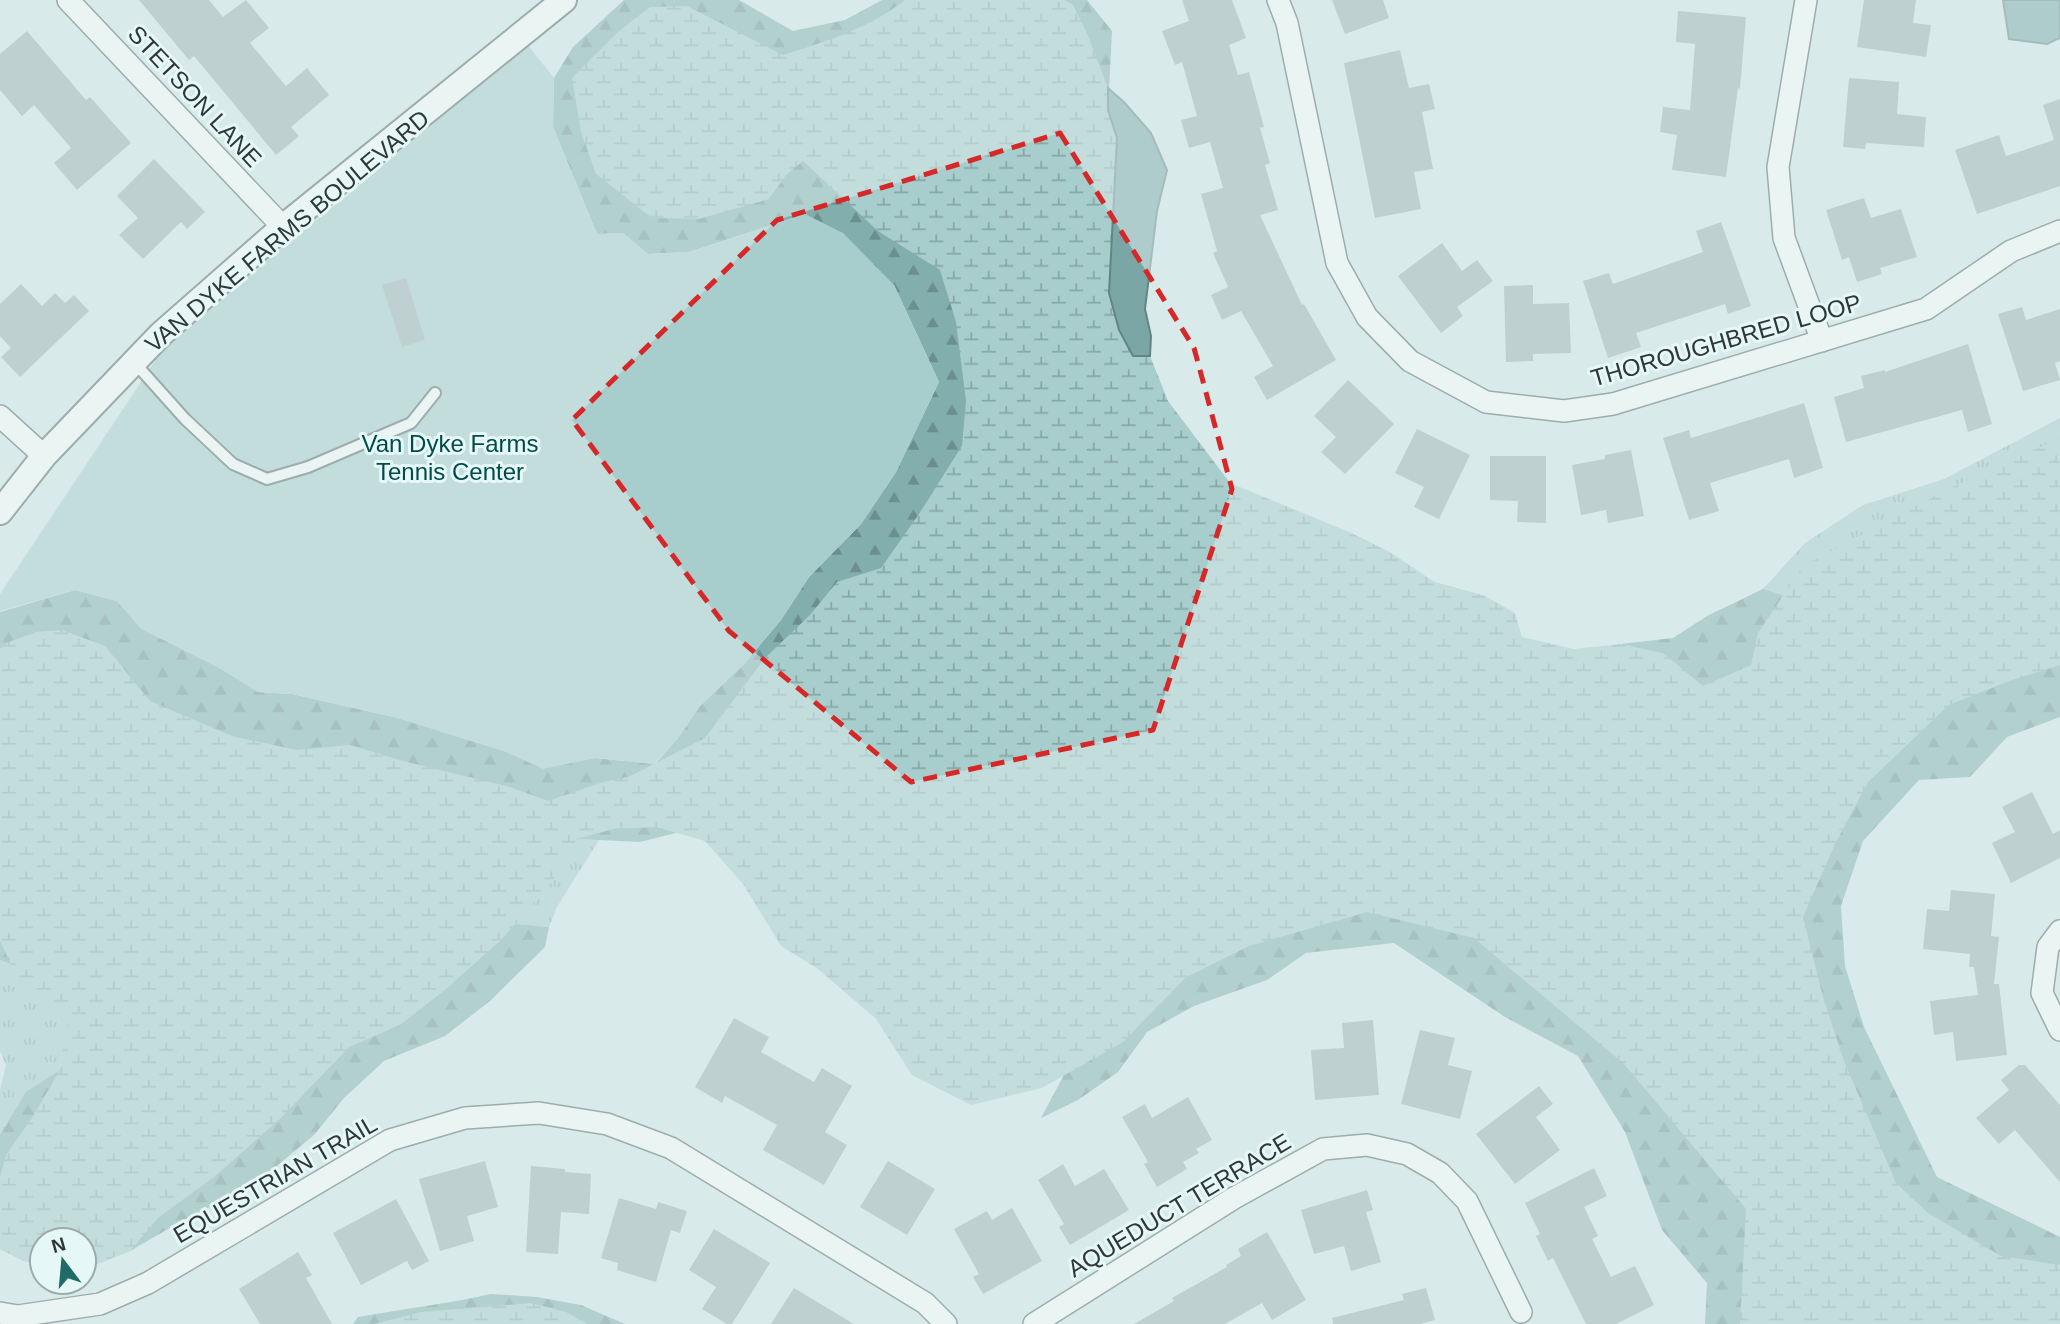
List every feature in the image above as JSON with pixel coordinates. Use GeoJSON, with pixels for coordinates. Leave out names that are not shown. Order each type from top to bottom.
{"type":"FeatureCollection","features":[{"type":"Feature","properties":{"kind":"street","name":"STETSON LANE"},"geometry":{"type":"LineString","coordinates":[[68,0],[283,227]]}},
{"type":"Feature","properties":{"kind":"street","name":"VAN DYKE FARMS BOULEVARD"},"geometry":{"type":"LineString","coordinates":[[0,512],[44,456],[161,334],[283,227],[564,0]]}},
{"type":"Feature","properties":{"kind":"street","name":"THOROUGHBRED LOOP"},"geometry":{"type":"LineString","coordinates":[[1278,0],[1287,23],[1337,263],[1367,317],[1410,361],[1486,402],[1564,411],[1613,404],[1926,309],[2011,251],[2060,231]]}},
{"type":"Feature","properties":{"kind":"street"},"geometry":{"type":"LineString","coordinates":[[1806,0],[1777,167],[1784,238],[1822,341]]}},
{"type":"Feature","properties":{"kind":"street"},"geometry":{"type":"LineString","coordinates":[[0,416],[44,456]]}},
{"type":"Feature","properties":{"kind":"street"},"geometry":{"type":"LineString","coordinates":[[2060,931],[2048,947],[2042,993],[2060,1030]]}},
{"type":"Feature","properties":{"kind":"street","name":"EQUESTRIAN TRAIL"},"geometry":{"type":"LineString","coordinates":[[0,1313],[18,1316],[100,1304],[148,1283],[390,1140],[465,1118],[539,1113],[607,1124],[671,1148],[925,1303],[946,1324]]}},
{"type":"Feature","properties":{"kind":"street","name":"AQUEDUCT TERRACE"},"geometry":{"type":"LineString","coordinates":[[1034,1324],[1234,1198],[1323,1149],[1367,1145],[1407,1154],[1440,1173],[1466,1200],[1521,1312]]}},
{"type":"Feature","properties":{"kind":"lane"},"geometry":{"type":"LineString","coordinates":[[134,362],[185,419],[233,464],[267,479],[308,467],[411,423],[435,393]]}},
{"type":"Feature","properties":{"kind":"highlighted area"},"geometry":{"type":"Polygon","coordinates":[[[1060,133],[1194,348],[1232,489],[1153,730],[911,782],[729,631],[572,420],[777,220],[1060,133]]]}},
{"type":"Feature","properties":{"kind":"green space"},"geometry":{"type":"Polygon","coordinates":[[[624,0],[739,0],[793,31],[845,20],[882,0],[1087,0],[1112,31],[1108,110],[1114,183],[1098,414],[1307,552],[1347,531],[1391,553],[1434,582],[1485,596],[1467,633],[640,842],[578,839],[554,861],[41,975],[0,960],[0,612],[75,590],[117,601],[142,629],[218,667],[258,692],[292,694],[398,718],[504,751],[543,768],[595,758],[655,764],[678,738],[700,706],[744,664],[781,620],[809,577],[861,524],[896,472],[939,382],[894,285],[805,214],[689,252],[648,254],[623,233],[597,234],[553,127],[554,78],[573,47],[624,0]]]}},
{"type":"Feature","properties":{"kind":"green space"},"geometry":{"type":"Polygon","coordinates":[[[905,0],[1065,0],[1073,5],[1108,88],[1108,110],[1117,137],[1109,293],[1133,356],[1150,356],[1168,401],[1230,483],[1347,531],[1391,553],[1434,582],[1485,596],[1515,613],[1522,637],[1574,649],[1621,644],[1663,653],[1703,686],[1751,665],[1758,633],[1803,566],[1948,489],[2060,438],[2060,665],[2012,680],[1949,705],[1868,782],[1835,844],[1803,917],[1823,997],[1844,1061],[1896,1183],[1928,1213],[2001,1256],[2060,1265],[2060,1324],[1740,1324],[1746,1209],[1624,1064],[1474,938],[1367,912],[1249,946],[1185,978],[1123,1042],[1042,1088],[971,1105],[912,1075],[876,1019],[818,969],[781,946],[743,884],[705,841],[656,827],[613,829],[577,839],[551,883],[502,939],[446,989],[400,1025],[349,1047],[281,1118],[214,1177],[158,1218],[130,1251],[98,1264],[98,1226],[28,1226],[28,1262],[0,1249],[0,1177],[6,1155],[59,1072],[67,1024],[15,973],[0,941],[0,649],[9,642],[36,632],[62,630],[105,646],[150,701],[232,736],[297,750],[350,745],[510,787],[548,801],[603,782],[628,777],[705,738],[765,658],[810,615],[837,582],[881,568],[962,446],[966,401],[956,322],[940,270],[878,231],[803,161],[786,175],[769,199],[699,219],[652,218],[596,174],[581,132],[572,78],[619,31],[650,7],[687,6],[783,55],[831,39],[891,10],[905,0]]]}},
{"type":"Feature","properties":{"kind":"green space","name":"Van Dyke Farms Tennis Center"},"geometry":{"type":"Polygon","coordinates":[[[527,44],[554,78],[553,127],[597,234],[623,233],[648,254],[689,252],[805,214],[843,233],[894,285],[939,382],[896,472],[861,524],[809,577],[781,620],[744,664],[700,706],[678,738],[654,764],[595,758],[543,769],[504,751],[398,718],[292,694],[258,692],[218,667],[141,629],[117,601],[75,590],[0,611],[0,594],[175,331],[347,196],[527,44]]]}},
{"type":"Feature","properties":{"kind":"green space"},"geometry":{"type":"Polygon","coordinates":[[[2060,418],[2060,516],[1901,568],[1781,595],[1763,589],[1805,543],[1863,505],[1944,479],[2060,418]]]}},
{"type":"Feature","properties":{"kind":"green space"},"geometry":{"type":"Polygon","coordinates":[[[2060,516],[2060,717],[2007,737],[1970,777],[1919,780],[1863,841],[1841,906],[1845,966],[1864,1027],[1937,1177],[2060,1237],[2060,1324],[1705,1324],[1707,1283],[1662,1230],[1625,1132],[1578,1056],[1505,1017],[1394,943],[1306,953],[1267,980],[1194,1006],[1147,1032],[1118,1072],[1078,1100],[1041,1118],[1089,1028],[1613,647],[1673,638],[1707,616],[1763,589],[1782,595],[1901,568],[2060,516]]]}},
{"type":"Feature","properties":{"kind":"green space"},"geometry":{"type":"Polygon","coordinates":[[[577,839],[599,840],[557,907],[549,927],[516,924],[0,1135],[0,1090],[6,1065],[0,1051],[0,960],[41,975],[577,839]]]}},
{"type":"Feature","properties":{"kind":"green space"},"geometry":{"type":"Polygon","coordinates":[[[516,924],[549,927],[545,947],[490,1001],[445,1036],[384,1061],[344,1098],[314,1135],[254,1185],[130,1251],[98,1264],[98,1226],[28,1226],[28,1262],[0,1249],[0,1135],[26,1092],[101,1044],[465,942],[516,924]]]}},
{"type":"Feature","properties":{"kind":"green space"},"geometry":{"type":"Polygon","coordinates":[[[491,1294],[537,1297],[581,1305],[625,1324],[353,1324],[358,1317],[491,1294]]]}},
{"type":"Feature","properties":{"kind":"green space"},"geometry":{"type":"Polygon","coordinates":[[[531,1303],[566,1312],[588,1324],[374,1324],[421,1312],[531,1303]]]}},
{"type":"Feature","properties":{"kind":"shaded area"},"geometry":{"type":"Polygon","coordinates":[[[2003,0],[2060,0],[2060,38],[2047,44],[2009,39],[2003,0]]]}},
{"type":"Feature","properties":{"kind":"shaded area"},"geometry":{"type":"Polygon","coordinates":[[[1108,88],[1151,133],[1167,170],[1157,211],[1145,309],[1151,336],[1150,356],[1133,356],[1119,330],[1109,293],[1117,138],[1108,110],[1108,88]]]}},
{"type":"Feature","properties":{"kind":"building"},"geometry":{"type":"Polygon","coordinates":[[[139,0],[209,0],[223,17],[246,0],[269,28],[250,43],[286,86],[307,68],[329,95],[291,127],[299,136],[276,155],[194,56],[189,60],[139,0]]]}},
{"type":"Feature","properties":{"kind":"building"},"geometry":{"type":"Polygon","coordinates":[[[1182,0],[1232,0],[1246,38],[1229,45],[1238,75],[1249,72],[1264,127],[1260,128],[1270,163],[1265,165],[1278,210],[1260,215],[1302,305],[1304,304],[1336,360],[1267,400],[1254,377],[1273,366],[1241,311],[1222,320],[1211,295],[1228,287],[1213,253],[1217,251],[1201,194],[1223,188],[1210,142],[1189,148],[1181,120],[1197,116],[1182,62],[1175,65],[1162,31],[1189,21],[1182,0]]]}},
{"type":"Feature","properties":{"kind":"building"},"geometry":{"type":"Polygon","coordinates":[[[1332,0],[1383,0],[1389,18],[1345,34],[1332,0]]]}},
{"type":"Feature","properties":{"kind":"building"},"geometry":{"type":"Polygon","coordinates":[[[1864,0],[1916,0],[1913,23],[1931,25],[1926,57],[1857,47],[1864,0]]]}},
{"type":"Feature","properties":{"kind":"building"},"geometry":{"type":"Polygon","coordinates":[[[1678,11],[1746,17],[1740,89],[1738,88],[1726,177],[1672,170],[1677,135],[1660,132],[1663,107],[1690,110],[1695,44],[1676,42],[1678,11]]]}},
{"type":"Feature","properties":{"kind":"building"},"geometry":{"type":"Polygon","coordinates":[[[27,31],[86,100],[90,97],[131,143],[77,190],[54,163],[71,148],[34,105],[22,116],[0,90],[0,54],[27,31]]]}},
{"type":"Feature","properties":{"kind":"building"},"geometry":{"type":"Polygon","coordinates":[[[1400,50],[1409,88],[1429,84],[1435,109],[1422,112],[1433,169],[1414,172],[1421,209],[1375,218],[1344,63],[1400,50]]]}},
{"type":"Feature","properties":{"kind":"building"},"geometry":{"type":"Polygon","coordinates":[[[1849,78],[1899,82],[1897,114],[1926,117],[1924,147],[1866,143],[1865,149],[1843,147],[1849,78]]]}},
{"type":"Feature","properties":{"kind":"building"},"geometry":{"type":"Polygon","coordinates":[[[2060,99],[2060,186],[1977,214],[1955,150],[1999,135],[2006,156],[2054,140],[2043,105],[2060,99]]]}},
{"type":"Feature","properties":{"kind":"building"},"geometry":{"type":"Polygon","coordinates":[[[154,159],[205,212],[187,229],[181,222],[143,259],[119,235],[138,218],[117,196],[154,159]]]}},
{"type":"Feature","properties":{"kind":"building"},"geometry":{"type":"Polygon","coordinates":[[[1864,198],[1871,218],[1901,209],[1917,257],[1880,268],[1882,274],[1857,282],[1849,257],[1842,260],[1826,210],[1864,198]]]}},
{"type":"Feature","properties":{"kind":"building"},"geometry":{"type":"Polygon","coordinates":[[[1721,222],[1751,306],[1728,314],[1725,304],[1636,333],[1641,347],[1608,358],[1583,281],[1609,273],[1613,284],[1703,252],[1696,231],[1721,222]]]}},
{"type":"Feature","properties":{"kind":"building"},"geometry":{"type":"Polygon","coordinates":[[[1442,243],[1462,271],[1477,260],[1493,281],[1457,307],[1463,316],[1441,333],[1398,276],[1442,243]]]}},
{"type":"Feature","properties":{"kind":"building"},"geometry":{"type":"Polygon","coordinates":[[[406,278],[425,340],[402,347],[382,285],[406,278]]]}},
{"type":"Feature","properties":{"kind":"building"},"geometry":{"type":"Polygon","coordinates":[[[21,284],[42,306],[55,293],[65,303],[74,295],[89,311],[20,377],[1,357],[11,348],[0,336],[0,304],[21,284]]]}},
{"type":"Feature","properties":{"kind":"building"},"geometry":{"type":"Polygon","coordinates":[[[1533,285],[1533,304],[1569,303],[1571,353],[1533,354],[1533,361],[1506,362],[1504,286],[1533,285]]]}},
{"type":"Feature","properties":{"kind":"building"},"geometry":{"type":"Polygon","coordinates":[[[2022,307],[2026,320],[2060,309],[2060,361],[2055,363],[2060,380],[2023,391],[1998,314],[2022,307]]]}},
{"type":"Feature","properties":{"kind":"building"},"geometry":{"type":"Polygon","coordinates":[[[1968,344],[1992,424],[1968,432],[1962,410],[1846,442],[1834,397],[1864,388],[1861,376],[1885,372],[1968,344]]]}},
{"type":"Feature","properties":{"kind":"building"},"geometry":{"type":"Polygon","coordinates":[[[1348,380],[1394,424],[1345,474],[1321,452],[1336,437],[1314,416],[1348,380]]]}},
{"type":"Feature","properties":{"kind":"building"},"geometry":{"type":"Polygon","coordinates":[[[1804,403],[1823,468],[1794,478],[1789,459],[1710,483],[1719,511],[1689,520],[1663,438],[1689,430],[1691,438],[1804,403]]]}},
{"type":"Feature","properties":{"kind":"building"},"geometry":{"type":"Polygon","coordinates":[[[1417,429],[1470,455],[1439,519],[1414,507],[1424,487],[1395,473],[1417,429]]]}},
{"type":"Feature","properties":{"kind":"building"},"geometry":{"type":"Polygon","coordinates":[[[1631,450],[1644,516],[1608,523],[1606,510],[1581,515],[1572,465],[1605,459],[1605,455],[1631,450]]]}},
{"type":"Feature","properties":{"kind":"building"},"geometry":{"type":"Polygon","coordinates":[[[1490,456],[1546,456],[1546,523],[1517,522],[1518,501],[1490,500],[1490,456]]]}},
{"type":"Feature","properties":{"kind":"building"},"geometry":{"type":"Polygon","coordinates":[[[2032,792],[2053,834],[2060,830],[2060,858],[2011,883],[1992,843],[2015,832],[2002,807],[2032,792]]]}},
{"type":"Feature","properties":{"kind":"building"},"geometry":{"type":"Polygon","coordinates":[[[1951,890],[1995,894],[1991,936],[1999,937],[1994,984],[1999,984],[2007,1055],[1956,1061],[1953,1032],[1934,1035],[1930,1001],[1978,995],[1974,967],[1969,967],[1970,954],[1923,949],[1927,909],[1949,911],[1951,890]]]}},
{"type":"Feature","properties":{"kind":"building"},"geometry":{"type":"Polygon","coordinates":[[[734,1018],[769,1037],[761,1052],[814,1082],[822,1068],[852,1086],[825,1132],[847,1145],[824,1185],[763,1150],[777,1125],[725,1096],[722,1103],[695,1087],[734,1018]]]}},
{"type":"Feature","properties":{"kind":"building"},"geometry":{"type":"Polygon","coordinates":[[[1373,1020],[1379,1095],[1315,1100],[1311,1050],[1344,1048],[1342,1023],[1373,1020]]]}},
{"type":"Feature","properties":{"kind":"building"},"geometry":{"type":"Polygon","coordinates":[[[1420,1030],[1455,1038],[1448,1065],[1472,1071],[1460,1119],[1401,1104],[1420,1030]]]}},
{"type":"Feature","properties":{"kind":"building"},"geometry":{"type":"Polygon","coordinates":[[[2019,1065],[2025,1065],[2060,1105],[2060,1182],[2015,1130],[1999,1144],[1976,1118],[2009,1090],[2001,1080],[2019,1065]]]}},
{"type":"Feature","properties":{"kind":"building"},"geometry":{"type":"Polygon","coordinates":[[[1539,1086],[1553,1104],[1536,1117],[1560,1150],[1515,1184],[1476,1134],[1539,1086]]]}},
{"type":"Feature","properties":{"kind":"building"},"geometry":{"type":"Polygon","coordinates":[[[1188,1097],[1212,1140],[1196,1149],[1199,1153],[1183,1162],[1187,1169],[1157,1187],[1144,1164],[1148,1162],[1122,1117],[1145,1104],[1152,1118],[1188,1097]]]}},
{"type":"Feature","properties":{"kind":"building"},"geometry":{"type":"Polygon","coordinates":[[[485,1161],[498,1207],[467,1216],[474,1241],[440,1251],[419,1179],[485,1161]]]}},
{"type":"Feature","properties":{"kind":"building"},"geometry":{"type":"Polygon","coordinates":[[[888,1161],[935,1189],[907,1235],[860,1207],[888,1161]]]}},
{"type":"Feature","properties":{"kind":"building"},"geometry":{"type":"Polygon","coordinates":[[[1063,1164],[1075,1186],[1104,1169],[1129,1210],[1070,1245],[1059,1227],[1064,1224],[1038,1180],[1063,1164]]]}},
{"type":"Feature","properties":{"kind":"building"},"geometry":{"type":"Polygon","coordinates":[[[531,1166],[591,1174],[589,1214],[561,1212],[558,1254],[526,1252],[531,1166]]]}},
{"type":"Feature","properties":{"kind":"building"},"geometry":{"type":"Polygon","coordinates":[[[1594,1168],[1607,1196],[1584,1207],[1598,1236],[1592,1239],[1611,1277],[1635,1266],[1654,1305],[1616,1324],[1586,1324],[1553,1258],[1548,1261],[1536,1236],[1540,1234],[1525,1203],[1594,1168]]]}},
{"type":"Feature","properties":{"kind":"building"},"geometry":{"type":"Polygon","coordinates":[[[1367,1190],[1373,1210],[1366,1212],[1381,1262],[1351,1271],[1344,1246],[1314,1254],[1301,1210],[1367,1190]]]}},
{"type":"Feature","properties":{"kind":"building"},"geometry":{"type":"Polygon","coordinates":[[[619,1198],[656,1209],[658,1202],[687,1211],[680,1233],[671,1230],[656,1282],[617,1270],[618,1263],[601,1258],[619,1198]]]}},
{"type":"Feature","properties":{"kind":"building"},"geometry":{"type":"Polygon","coordinates":[[[396,1199],[429,1261],[412,1270],[407,1261],[361,1285],[333,1233],[396,1199]]]}},
{"type":"Feature","properties":{"kind":"building"},"geometry":{"type":"Polygon","coordinates":[[[1012,1208],[1042,1261],[983,1294],[973,1277],[979,1274],[954,1229],[987,1211],[992,1220],[1012,1208]]]}},
{"type":"Feature","properties":{"kind":"building"},"geometry":{"type":"Polygon","coordinates":[[[714,1229],[770,1263],[732,1324],[727,1324],[702,1309],[716,1287],[689,1270],[714,1229]]]}},
{"type":"Feature","properties":{"kind":"building"},"geometry":{"type":"Polygon","coordinates":[[[1267,1232],[1306,1300],[1272,1320],[1262,1303],[1225,1324],[1134,1324],[1174,1301],[1172,1298],[1227,1267],[1226,1265],[1241,1256],[1238,1249],[1267,1232]]]}},
{"type":"Feature","properties":{"kind":"building"},"geometry":{"type":"Polygon","coordinates":[[[298,1252],[312,1275],[306,1278],[332,1324],[260,1324],[239,1289],[298,1252]]]}},
{"type":"Feature","properties":{"kind":"building"},"geometry":{"type":"Polygon","coordinates":[[[794,1288],[854,1324],[771,1324],[794,1288]]]}},
{"type":"Feature","properties":{"kind":"building"},"geometry":{"type":"Polygon","coordinates":[[[1426,1288],[1435,1320],[1420,1324],[1333,1324],[1332,1318],[1404,1300],[1402,1294],[1426,1288]]]}}]}
